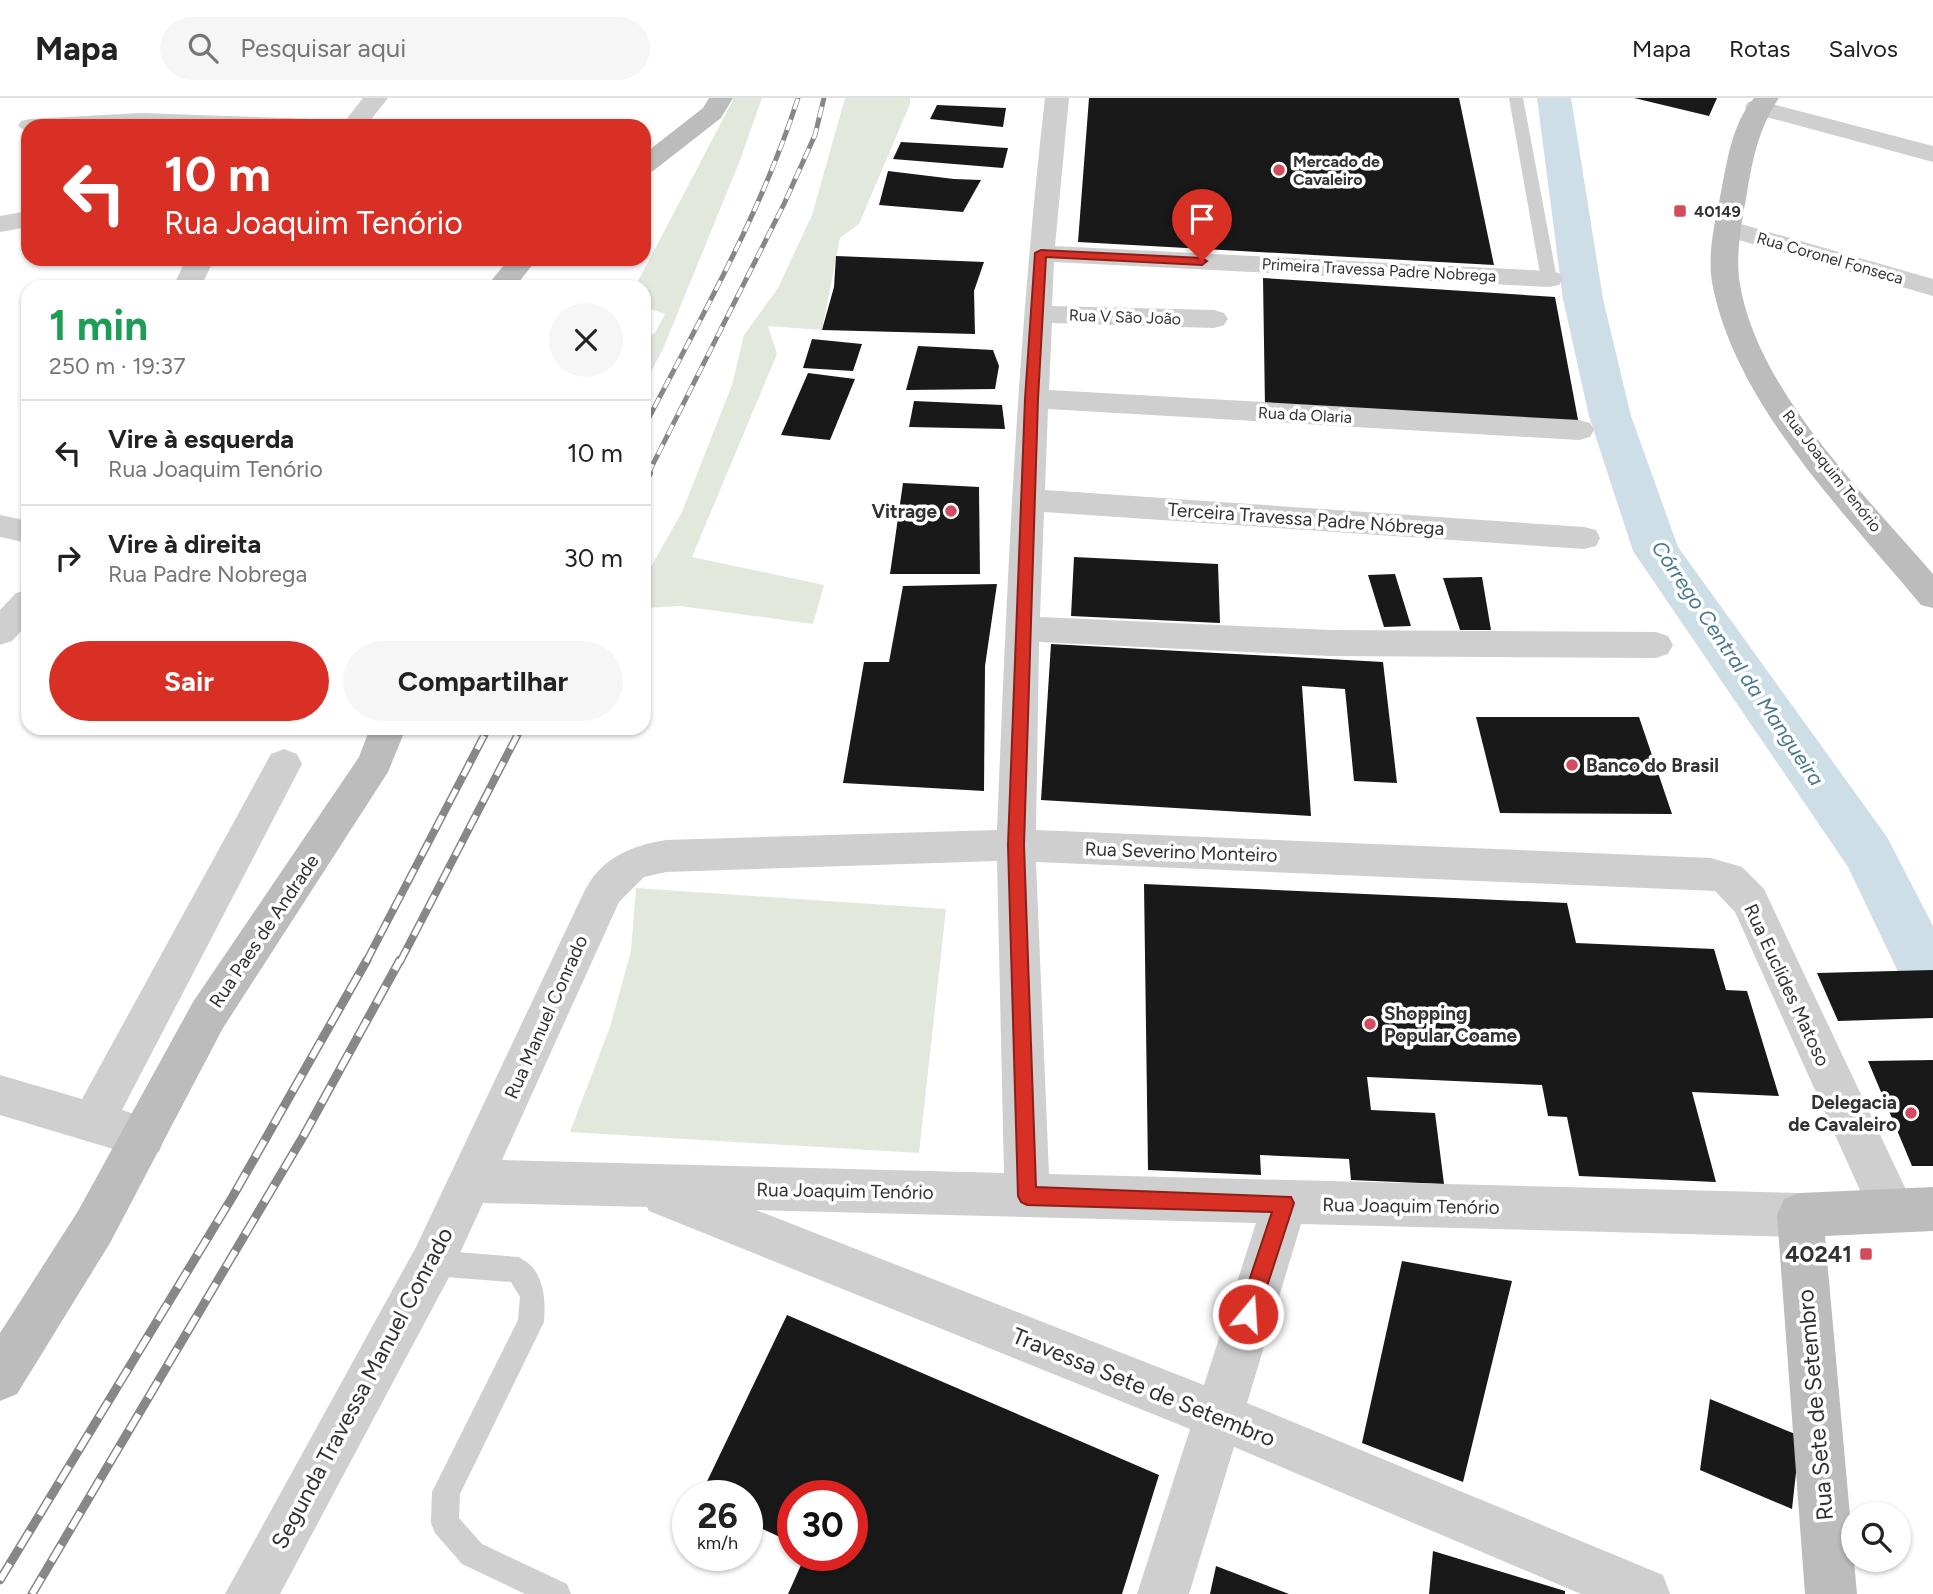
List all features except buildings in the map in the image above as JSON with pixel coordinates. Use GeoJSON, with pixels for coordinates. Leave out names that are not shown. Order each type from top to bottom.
{"type":"FeatureCollection","features":[{"type":"Feature","properties":{"kind":"street"},"geometry":{"type":"LineString","coordinates":[[359,119],[376,98]]}},
{"type":"Feature","properties":{"kind":"street"},"geometry":{"type":"LineString","coordinates":[[651,161],[712,113],[721,98]]}},
{"type":"Feature","properties":{"kind":"street"},"geometry":{"type":"LineString","coordinates":[[1027,1196],[1016,845],[1031,399],[1041,253],[1057,98]]}},
{"type":"Feature","properties":{"kind":"street"},"geometry":{"type":"LineString","coordinates":[[1762,102],[1933,154]]}},
{"type":"Feature","properties":{"kind":"street","name":"Rua Joaquim Tenório"},"geometry":{"type":"LineString","coordinates":[[1762,102],[1740,163],[1727,228],[1726,281],[1746,351],[1799,434],[1933,596]]}},
{"type":"Feature","properties":{"kind":"street"},"geometry":{"type":"LineString","coordinates":[[0,224],[21,220]]}},
{"type":"Feature","properties":{"kind":"street","name":"Rua Coronel Fonseca"},"geometry":{"type":"LineString","coordinates":[[1727,228],[1933,288]]}},
{"type":"Feature","properties":{"kind":"street","name":"Primeira Travessa Padre Nobrega"},"geometry":{"type":"LineString","coordinates":[[1041,253],[1549,279]]}},
{"type":"Feature","properties":{"kind":"street"},"geometry":{"type":"LineString","coordinates":[[506,280],[517,266]]}},
{"type":"Feature","properties":{"kind":"street","name":"Rua V São João"},"geometry":{"type":"LineString","coordinates":[[1037,314],[1214,319]]}},
{"type":"Feature","properties":{"kind":"street","name":"Rua da Olaria"},"geometry":{"type":"LineString","coordinates":[[1031,399],[1579,430]]}},
{"type":"Feature","properties":{"kind":"street","name":"Terceira Travessa Padre Nóbrega"},"geometry":{"type":"LineString","coordinates":[[1028,500],[1584,538]]}},
{"type":"Feature","properties":{"kind":"street"},"geometry":{"type":"LineString","coordinates":[[0,526],[21,530]]}},
{"type":"Feature","properties":{"kind":"street"},"geometry":{"type":"LineString","coordinates":[[0,632],[21,609]]}},
{"type":"Feature","properties":{"kind":"street"},"geometry":{"type":"LineString","coordinates":[[1022,629],[1330,643],[1656,645]]}},
{"type":"Feature","properties":{"kind":"street","name":"Rua Paes de Andrade"},"geometry":{"type":"LineString","coordinates":[[143,1137],[208,1015],[374,762],[385,735]]}},
{"type":"Feature","properties":{"kind":"street"},"geometry":{"type":"LineString","coordinates":[[93,1122],[284,764]]}},
{"type":"Feature","properties":{"kind":"street","name":"Rua Severino Monteiro"},"geometry":{"type":"LineString","coordinates":[[634,861],[666,856],[1016,845],[1696,872],[1728,879]]}},
{"type":"Feature","properties":{"kind":"street","name":"Rua Manuel Conrado"},"geometry":{"type":"LineString","coordinates":[[470,1181],[599,901],[621,872],[634,861]]}},
{"type":"Feature","properties":{"kind":"street","name":"Rua Euclides Matoso"},"geometry":{"type":"LineString","coordinates":[[1728,879],[1750,901],[1912,1209]]}},
{"type":"Feature","properties":{"kind":"street"},"geometry":{"type":"LineString","coordinates":[[0,1095],[143,1137],[94,1227],[0,1377]]}},
{"type":"Feature","properties":{"kind":"street","name":"Rua Joaquim Tenório"},"geometry":{"type":"LineString","coordinates":[[470,1181],[1800,1215],[1912,1209]]}},
{"type":"Feature","properties":{"kind":"street","name":"Segunda Travessa Manuel Conrado"},"geometry":{"type":"LineString","coordinates":[[251,1594],[432,1263],[470,1181]]}},
{"type":"Feature","properties":{"kind":"street","name":"Travessa Sete de Setembro"},"geometry":{"type":"LineString","coordinates":[[640,1186],[1219,1416],[1644,1594]]}},
{"type":"Feature","properties":{"kind":"street"},"geometry":{"type":"LineString","coordinates":[[1163,1594],[1285,1203]]}},
{"type":"Feature","properties":{"kind":"street","name":"Rua Sete de Setembro"},"geometry":{"type":"LineString","coordinates":[[1800,1215],[1831,1594]]}},
{"type":"Feature","properties":{"kind":"lane"},"geometry":{"type":"LineString","coordinates":[[1516,98],[1549,279]]}},
{"type":"Feature","properties":{"kind":"lane"},"geometry":{"type":"LineString","coordinates":[[432,1263],[518,1270],[533,1294],[531,1322],[446,1492],[445,1523],[472,1554],[557,1594]]}},
{"type":"Feature","properties":{"kind":"shaded area"},"geometry":{"type":"Polygon","coordinates":[[[734,98],[762,98],[739,163],[663,349],[651,372],[651,335],[655,333],[665,314],[651,309],[651,280],[639,280],[646,266],[651,266],[651,256],[734,98]]]}},
{"type":"Feature","properties":{"kind":"shaded area"},"geometry":{"type":"Polygon","coordinates":[[[845,98],[910,98],[910,104],[859,224],[840,238],[822,330],[768,326],[777,354],[692,557],[824,585],[813,624],[680,606],[651,608],[651,567],[682,512],[732,385],[744,335],[778,288],[812,215],[845,98]]]}},
{"type":"Feature","properties":{"kind":"shaded area"},"geometry":{"type":"Polygon","coordinates":[[[636,888],[946,909],[919,1153],[570,1132],[610,1027],[631,951],[636,888]]]}},
{"type":"Feature","properties":{"kind":"waterway","name":"Córrego Central da Mangueira"},"geometry":{"type":"LineString","coordinates":[[1554,98],[1583,299],[1610,416],[1656,551],[1868,853],[1922,962]]}},
{"type":"Feature","properties":{"kind":"railway"},"geometry":{"type":"LineString","coordinates":[[651,414],[748,225],[798,98]]}},
{"type":"Feature","properties":{"kind":"railway"},"geometry":{"type":"LineString","coordinates":[[651,468],[784,204],[815,135],[824,98]]}},
{"type":"Feature","properties":{"kind":"railway"},"geometry":{"type":"LineString","coordinates":[[366,962],[484,735]]}},
{"type":"Feature","properties":{"kind":"railway"},"geometry":{"type":"LineString","coordinates":[[400,962],[517,735]]}},
{"type":"Feature","properties":{"kind":"railway"},"geometry":{"type":"LineString","coordinates":[[0,1580],[233,1196],[367,960]]}},
{"type":"Feature","properties":{"kind":"railway"},"geometry":{"type":"LineString","coordinates":[[32,1594],[304,1135],[400,960]]}},
{"type":"Feature","properties":{"kind":"place","name":"Mercado de Cavaleiro"},"geometry":{"type":"Point","coordinates":[1279,170]}},
{"type":"Feature","properties":{"kind":"place","name":"40149"},"geometry":{"type":"Point","coordinates":[1680,211]}},
{"type":"Feature","properties":{"kind":"place","name":"Vitrage"},"geometry":{"type":"Point","coordinates":[951,511]}},
{"type":"Feature","properties":{"kind":"place","name":"Banco do Brasil"},"geometry":{"type":"Point","coordinates":[1572,765]}},
{"type":"Feature","properties":{"kind":"place","name":"Shopping Popular Coame"},"geometry":{"type":"Point","coordinates":[1370,1024]}},
{"type":"Feature","properties":{"kind":"place","name":"Delegacia de Cavaleiro"},"geometry":{"type":"Point","coordinates":[1911,1113]}},
{"type":"Feature","properties":{"kind":"place","name":"40241"},"geometry":{"type":"Point","coordinates":[1866,1254]}},
{"type":"Feature","properties":{"kind":"route"},"geometry":{"type":"LineString","coordinates":[[1202,261],[1041,253],[1031,399],[1016,845],[1027,1196],[1285,1203],[1248,1314]]}}]}
